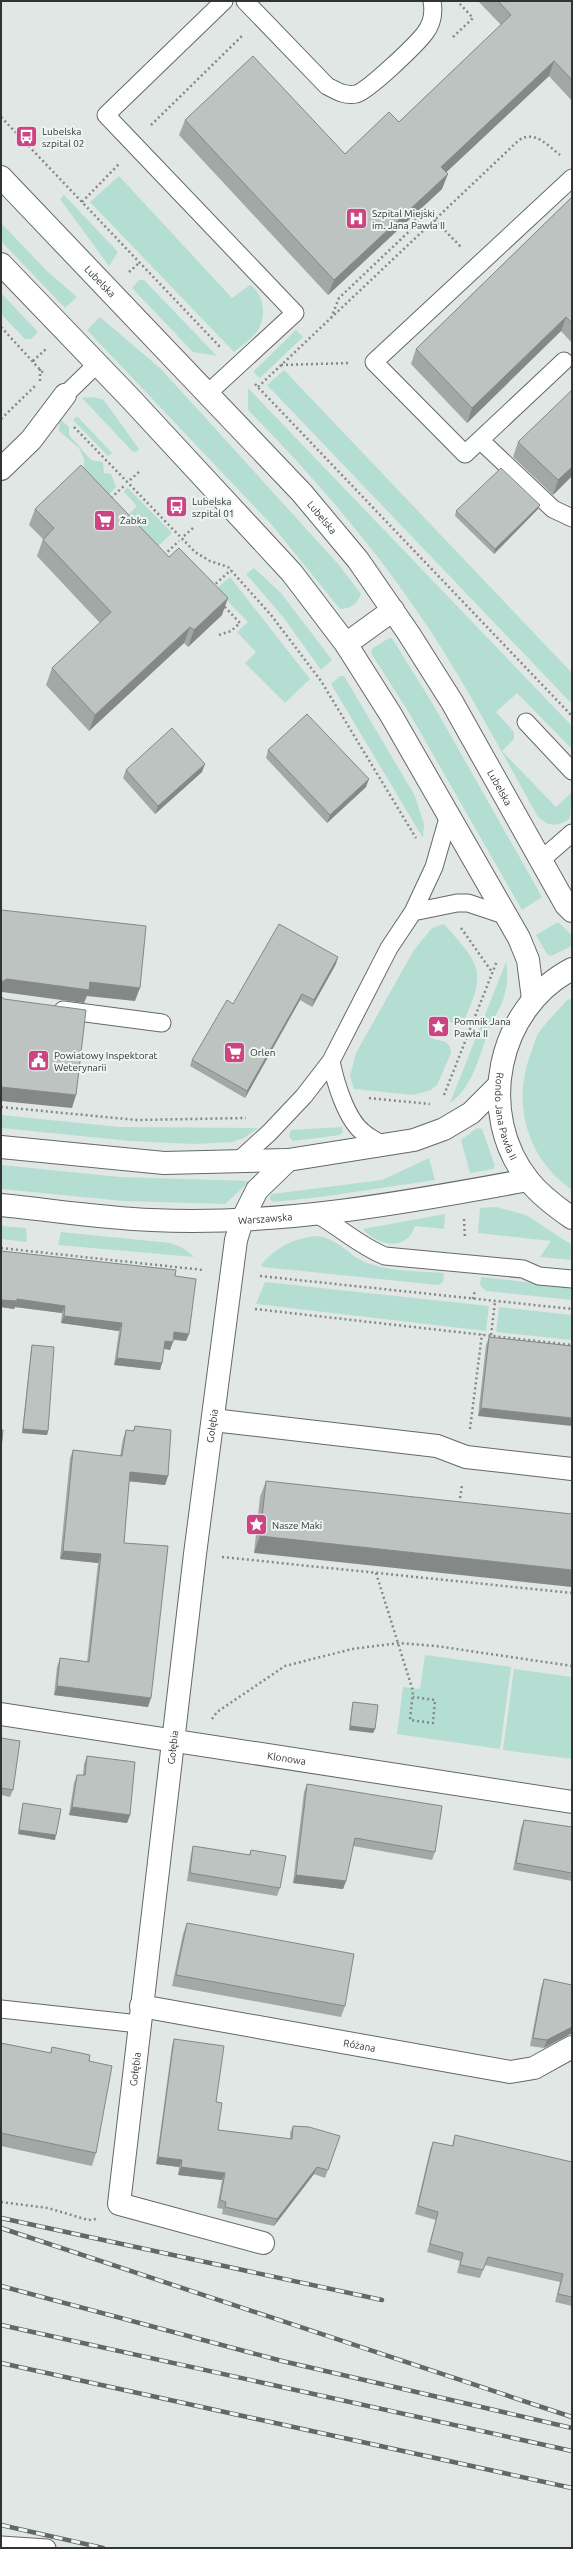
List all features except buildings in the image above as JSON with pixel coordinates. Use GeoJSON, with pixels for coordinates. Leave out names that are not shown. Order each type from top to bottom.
{"type":"FeatureCollection","features":[{"type":"Feature","properties":{"kind":"main road","name":"Lubelska"},"geometry":{"type":"LineString","coordinates":[[1,177],[302,493],[358,560],[393,610],[452,702],[566,905],[572,911]]}},
{"type":"Feature","properties":{"kind":"main road"},"geometry":{"type":"LineString","coordinates":[[1,264],[97,364],[292,573],[346,644],[391,715],[448,818],[519,938],[528,960],[533,999]]}},
{"type":"Feature","properties":{"kind":"main road"},"geometry":{"type":"LineString","coordinates":[[1,469],[31,440],[60,401]]}},
{"type":"Feature","properties":{"kind":"main road"},"geometry":{"type":"LineString","coordinates":[[346,644],[393,610]]}},
{"type":"Feature","properties":{"kind":"main road","name":"Rondo Jana Pawła II"},"geometry":{"type":"LineString","coordinates":[[572,969],[560,975],[533,999],[515,1025],[506,1047],[498,1086],[501,1116],[508,1144],[528,1180],[550,1204],[572,1218]]}},
{"type":"Feature","properties":{"kind":"main road"},"geometry":{"type":"LineString","coordinates":[[1,1147],[164,1163],[288,1160],[385,1146],[414,1140],[444,1129],[471,1113],[498,1086]]}},
{"type":"Feature","properties":{"kind":"main road","name":"Gołębia"},"geometry":{"type":"LineString","coordinates":[[119,2204],[140,2015],[185,1742],[195,1554],[236,1240],[242,1220],[257,1190],[288,1160]]}},
{"type":"Feature","properties":{"kind":"main road","name":"Warszawska"},"geometry":{"type":"LineString","coordinates":[[1,1205],[151,1220],[242,1220],[318,1215],[528,1180]]}},
{"type":"Feature","properties":{"kind":"main road"},"geometry":{"type":"LineString","coordinates":[[213,1420],[437,1446],[466,1457],[572,1469]]}},
{"type":"Feature","properties":{"kind":"main road","name":"Klonowa"},"geometry":{"type":"LineString","coordinates":[[1,1714],[572,1802]]}},
{"type":"Feature","properties":{"kind":"main road","name":"Różana"},"geometry":{"type":"LineString","coordinates":[[140,2015],[510,2072],[534,2068],[572,2047]]}},
{"type":"Feature","properties":{"kind":"main road"},"geometry":{"type":"LineString","coordinates":[[119,2204],[263,2243]]}},
{"type":"Feature","properties":{"kind":"lane"},"geometry":{"type":"LineString","coordinates":[[207,394],[295,313],[132,144],[106,115],[224,1]]}},
{"type":"Feature","properties":{"kind":"lane"},"geometry":{"type":"LineString","coordinates":[[245,1],[327,86],[341,94],[356,94],[369,87],[425,33],[431,21],[434,9],[432,1]]}},
{"type":"Feature","properties":{"kind":"lane"},"geometry":{"type":"LineString","coordinates":[[564,361],[465,454],[374,362],[572,178]]}},
{"type":"Feature","properties":{"kind":"lane"},"geometry":{"type":"LineString","coordinates":[[60,401],[97,364]]}},
{"type":"Feature","properties":{"kind":"lane"},"geometry":{"type":"LineString","coordinates":[[480,440],[553,510],[572,518]]}},
{"type":"Feature","properties":{"kind":"lane"},"geometry":{"type":"LineString","coordinates":[[526,722],[572,771]]}},
{"type":"Feature","properties":{"kind":"lane"},"geometry":{"type":"LineString","coordinates":[[237,1162],[269,1133],[304,1096],[330,1060],[389,948],[413,912],[434,867],[448,818]]}},
{"type":"Feature","properties":{"kind":"lane"},"geometry":{"type":"LineString","coordinates":[[541,860],[572,833]]}},
{"type":"Feature","properties":{"kind":"lane"},"geometry":{"type":"LineString","coordinates":[[413,912],[468,902],[504,915]]}},
{"type":"Feature","properties":{"kind":"lane"},"geometry":{"type":"LineString","coordinates":[[47,1008],[162,1023]]}},
{"type":"Feature","properties":{"kind":"lane"},"geometry":{"type":"LineString","coordinates":[[330,1060],[336,1087],[344,1104],[362,1133],[385,1146]]}},
{"type":"Feature","properties":{"kind":"lane"},"geometry":{"type":"LineString","coordinates":[[318,1215],[346,1232],[366,1248],[385,1256],[522,1269],[539,1276],[572,1279]]}},
{"type":"Feature","properties":{"kind":"lane"},"geometry":{"type":"LineString","coordinates":[[1,2009],[140,2015]]}},
{"type":"Feature","properties":{"kind":"lane"},"geometry":{"type":"LineString","coordinates":[[1,2545],[47,2548]]}},
{"type":"Feature","properties":{"kind":"path"},"geometry":{"type":"LineString","coordinates":[[82,202],[115,171],[132,144],[261,18]]}},
{"type":"Feature","properties":{"kind":"path"},"geometry":{"type":"LineString","coordinates":[[1,117],[572,716]]}},
{"type":"Feature","properties":{"kind":"path"},"geometry":{"type":"LineString","coordinates":[[258,387],[524,137],[536,138],[566,160]]}},
{"type":"Feature","properties":{"kind":"path"},"geometry":{"type":"LineString","coordinates":[[331,319],[339,298],[418,223],[415,219],[423,209],[478,265]]}},
{"type":"Feature","properties":{"kind":"path"},"geometry":{"type":"LineString","coordinates":[[1,327],[45,375],[1,419]]}},
{"type":"Feature","properties":{"kind":"path"},"geometry":{"type":"LineString","coordinates":[[33,361],[52,344]]}},
{"type":"Feature","properties":{"kind":"path"},"geometry":{"type":"LineString","coordinates":[[280,365],[374,362]]}},
{"type":"Feature","properties":{"kind":"path"},"geometry":{"type":"LineString","coordinates":[[40,369],[40,380],[45,396],[60,401],[195,552],[210,562],[228,567],[271,615],[321,681],[434,867]]}},
{"type":"Feature","properties":{"kind":"path"},"geometry":{"type":"LineString","coordinates":[[130,480],[140,471]]}},
{"type":"Feature","properties":{"kind":"path"},"geometry":{"type":"LineString","coordinates":[[109,500],[125,485]]}},
{"type":"Feature","properties":{"kind":"path"},"geometry":{"type":"LineString","coordinates":[[184,536],[193,528]]}},
{"type":"Feature","properties":{"kind":"path"},"geometry":{"type":"LineString","coordinates":[[162,557],[179,541]]}},
{"type":"Feature","properties":{"kind":"path"},"geometry":{"type":"LineString","coordinates":[[171,549],[175,554]]}},
{"type":"Feature","properties":{"kind":"path"},"geometry":{"type":"LineString","coordinates":[[209,590],[231,570]]}},
{"type":"Feature","properties":{"kind":"path"},"geometry":{"type":"LineString","coordinates":[[219,601],[240,623],[231,631],[219,635]]}},
{"type":"Feature","properties":{"kind":"path"},"geometry":{"type":"LineString","coordinates":[[457,903],[462,932],[492,972]]}},
{"type":"Feature","properties":{"kind":"path"},"geometry":{"type":"LineString","coordinates":[[443,1097],[492,972],[504,950],[519,938]]}},
{"type":"Feature","properties":{"kind":"path"},"geometry":{"type":"LineString","coordinates":[[364,1098],[432,1104]]}},
{"type":"Feature","properties":{"kind":"path"},"geometry":{"type":"LineString","coordinates":[[1,1107],[137,1120],[251,1118]]}},
{"type":"Feature","properties":{"kind":"path"},"geometry":{"type":"LineString","coordinates":[[1,1248],[572,1309]]}},
{"type":"Feature","properties":{"kind":"path"},"geometry":{"type":"LineString","coordinates":[[491,1335],[495,1301]]}},
{"type":"Feature","properties":{"kind":"path"},"geometry":{"type":"LineString","coordinates":[[255,1309],[572,1345]]}},
{"type":"Feature","properties":{"kind":"path"},"geometry":{"type":"LineString","coordinates":[[470,1431],[482,1334]]}},
{"type":"Feature","properties":{"kind":"path"},"geometry":{"type":"LineString","coordinates":[[560,1343],[569,1350]]}},
{"type":"Feature","properties":{"kind":"path"},"geometry":{"type":"LineString","coordinates":[[195,1554],[572,1593]]}},
{"type":"Feature","properties":{"kind":"path"},"geometry":{"type":"LineString","coordinates":[[376,1573],[413,1691],[410,1720],[433,1723],[435,1700],[413,1697]]}},
{"type":"Feature","properties":{"kind":"path"},"geometry":{"type":"LineString","coordinates":[[185,1742],[217,1712],[286,1666],[352,1649],[399,1643],[436,1646],[572,1666]]}},
{"type":"Feature","properties":{"kind":"path"},"geometry":{"type":"LineString","coordinates":[[1,2202],[48,2208],[88,2220],[105,2217],[119,2204]]}},
{"type":"Feature","properties":{"kind":"green space"},"geometry":{"type":"Polygon","coordinates":[[[119,176],[232,298],[250,285],[259,295],[263,307],[260,327],[254,336],[234,352],[90,202],[119,176]]]}},
{"type":"Feature","properties":{"kind":"green space"},"geometry":{"type":"Polygon","coordinates":[[[64,195],[118,252],[109,266],[60,199],[64,195]]]}},
{"type":"Feature","properties":{"kind":"green space"},"geometry":{"type":"Polygon","coordinates":[[[1,223],[47,271],[77,297],[65,308],[1,241],[1,223]]]}},
{"type":"Feature","properties":{"kind":"green space"},"geometry":{"type":"Polygon","coordinates":[[[139,280],[144,280],[217,356],[193,352],[132,288],[139,280]]]}},
{"type":"Feature","properties":{"kind":"green space"},"geometry":{"type":"Polygon","coordinates":[[[1,293],[38,332],[31,339],[25,339],[1,314],[1,293]]]}},
{"type":"Feature","properties":{"kind":"green space"},"geometry":{"type":"Polygon","coordinates":[[[100,317],[161,369],[339,565],[361,594],[355,603],[350,607],[340,609],[272,525],[87,330],[100,317]]]}},
{"type":"Feature","properties":{"kind":"green space"},"geometry":{"type":"Polygon","coordinates":[[[296,330],[303,337],[260,378],[253,372],[296,330]]]}},
{"type":"Feature","properties":{"kind":"green space"},"geometry":{"type":"Polygon","coordinates":[[[284,370],[572,673],[572,704],[267,385],[284,370]]]}},
{"type":"Feature","properties":{"kind":"green space"},"geometry":{"type":"Polygon","coordinates":[[[248,388],[572,726],[572,749],[517,693],[496,712],[514,732],[514,739],[502,751],[556,807],[572,792],[570,818],[566,821],[554,825],[546,823],[538,817],[465,687],[434,636],[398,584],[358,532],[316,482],[248,410],[248,388]]]}},
{"type":"Feature","properties":{"kind":"green space"},"geometry":{"type":"Polygon","coordinates":[[[92,397],[102,399],[106,403],[139,449],[136,452],[132,451],[82,398],[92,397]]]}},
{"type":"Feature","properties":{"kind":"green space"},"geometry":{"type":"Polygon","coordinates":[[[78,417],[112,453],[108,456],[73,420],[78,417]]]}},
{"type":"Feature","properties":{"kind":"green space"},"geometry":{"type":"Polygon","coordinates":[[[60,419],[69,427],[69,435],[91,460],[103,462],[104,473],[111,474],[116,487],[104,499],[84,470],[84,459],[79,448],[59,431],[60,419]]]}},
{"type":"Feature","properties":{"kind":"green space"},"geometry":{"type":"Polygon","coordinates":[[[127,487],[172,533],[154,550],[124,519],[137,506],[124,492],[127,487]]]}},
{"type":"Feature","properties":{"kind":"green space"},"geometry":{"type":"Polygon","coordinates":[[[254,568],[281,593],[332,660],[321,670],[284,618],[246,574],[254,568]]]}},
{"type":"Feature","properties":{"kind":"green space"},"geometry":{"type":"Polygon","coordinates":[[[230,577],[310,679],[285,703],[245,663],[256,652],[237,632],[248,622],[216,589],[230,577]]]}},
{"type":"Feature","properties":{"kind":"green space"},"geometry":{"type":"Polygon","coordinates":[[[389,638],[392,638],[434,706],[542,897],[522,910],[411,716],[371,653],[373,648],[389,638]]]}},
{"type":"Feature","properties":{"kind":"green space"},"geometry":{"type":"Polygon","coordinates":[[[340,676],[344,676],[415,796],[424,824],[423,838],[331,684],[340,676]]]}},
{"type":"Feature","properties":{"kind":"green space"},"geometry":{"type":"Polygon","coordinates":[[[558,922],[572,935],[572,946],[551,956],[547,954],[536,935],[558,922]]]}},
{"type":"Feature","properties":{"kind":"green space"},"geometry":{"type":"Polygon","coordinates":[[[444,924],[472,958],[476,968],[477,977],[476,989],[464,1020],[454,1023],[436,1018],[430,1038],[446,1042],[450,1047],[451,1053],[437,1085],[431,1090],[413,1095],[354,1089],[350,1076],[356,1053],[414,950],[432,928],[444,924]]]}},
{"type":"Feature","properties":{"kind":"green space"},"geometry":{"type":"Polygon","coordinates":[[[506,962],[507,982],[504,997],[490,1027],[471,1078],[458,1096],[450,1103],[506,962]]]}},
{"type":"Feature","properties":{"kind":"green space"},"geometry":{"type":"Polygon","coordinates":[[[572,998],[572,1190],[556,1177],[543,1162],[534,1145],[527,1128],[523,1109],[523,1089],[526,1070],[537,1035],[566,1001],[572,998]]]}},
{"type":"Feature","properties":{"kind":"green space"},"geometry":{"type":"Polygon","coordinates":[[[1,1115],[119,1127],[258,1128],[244,1138],[232,1142],[193,1144],[130,1141],[1,1128],[1,1115]]]}},
{"type":"Feature","properties":{"kind":"green space"},"geometry":{"type":"Polygon","coordinates":[[[342,1127],[343,1132],[340,1135],[293,1141],[289,1137],[291,1130],[342,1127]]]}},
{"type":"Feature","properties":{"kind":"green space"},"geometry":{"type":"Polygon","coordinates":[[[477,1128],[482,1129],[495,1166],[493,1169],[470,1173],[461,1140],[477,1128]]]}},
{"type":"Feature","properties":{"kind":"green space"},"geometry":{"type":"Polygon","coordinates":[[[429,1158],[435,1180],[321,1197],[273,1202],[269,1198],[272,1194],[382,1180],[429,1158]]]}},
{"type":"Feature","properties":{"kind":"green space"},"geometry":{"type":"Polygon","coordinates":[[[1,1165],[120,1177],[250,1181],[225,1204],[123,1201],[1,1189],[1,1165]]]}},
{"type":"Feature","properties":{"kind":"green space"},"geometry":{"type":"Polygon","coordinates":[[[496,1207],[526,1215],[572,1245],[572,1260],[540,1257],[551,1241],[478,1233],[480,1208],[496,1207]]]}},
{"type":"Feature","properties":{"kind":"green space"},"geometry":{"type":"Polygon","coordinates":[[[445,1214],[444,1229],[415,1226],[411,1234],[399,1243],[391,1244],[383,1242],[369,1235],[363,1229],[445,1214]]]}},
{"type":"Feature","properties":{"kind":"green space"},"geometry":{"type":"Polygon","coordinates":[[[1,1226],[26,1228],[27,1242],[1,1239],[1,1226]]]}},
{"type":"Feature","properties":{"kind":"green space"},"geometry":{"type":"Polygon","coordinates":[[[61,1232],[171,1243],[183,1248],[194,1257],[58,1245],[61,1232]]]}},
{"type":"Feature","properties":{"kind":"green space"},"geometry":{"type":"Polygon","coordinates":[[[317,1236],[332,1240],[356,1257],[379,1267],[397,1270],[444,1273],[443,1282],[438,1285],[263,1267],[261,1265],[273,1253],[286,1244],[317,1236]]]}},
{"type":"Feature","properties":{"kind":"green space"},"geometry":{"type":"Polygon","coordinates":[[[481,1277],[572,1287],[572,1300],[486,1291],[480,1285],[481,1277]]]}},
{"type":"Feature","properties":{"kind":"green space"},"geometry":{"type":"Polygon","coordinates":[[[265,1282],[489,1306],[486,1331],[256,1304],[265,1282]]]}},
{"type":"Feature","properties":{"kind":"green space"},"geometry":{"type":"Polygon","coordinates":[[[499,1307],[572,1315],[572,1340],[496,1332],[499,1307]]]}},
{"type":"Feature","properties":{"kind":"green space"},"geometry":{"type":"Polygon","coordinates":[[[425,1655],[511,1667],[500,1749],[397,1734],[403,1687],[420,1689],[425,1655]]]}},
{"type":"Feature","properties":{"kind":"green space"},"geometry":{"type":"Polygon","coordinates":[[[514,1669],[572,1677],[572,1759],[503,1750],[514,1669]]]}},
{"type":"Feature","properties":{"kind":"railway"},"geometry":{"type":"LineString","coordinates":[[1,2218],[382,2300]]}},
{"type":"Feature","properties":{"kind":"railway"},"geometry":{"type":"LineString","coordinates":[[1,2228],[572,2417]]}},
{"type":"Feature","properties":{"kind":"railway"},"geometry":{"type":"LineString","coordinates":[[1,2286],[282,2361],[572,2428]]}},
{"type":"Feature","properties":{"kind":"railway"},"geometry":{"type":"LineString","coordinates":[[1,2325],[572,2451]]}},
{"type":"Feature","properties":{"kind":"railway"},"geometry":{"type":"LineString","coordinates":[[1,2363],[572,2488]]}},
{"type":"Feature","properties":{"kind":"railway"},"geometry":{"type":"LineString","coordinates":[[1,2525],[103,2548]]}},
{"type":"Feature","properties":{"kind":"place","name":"Lubelska szpital 02"},"geometry":{"type":"Point","coordinates":[27,137]}},
{"type":"Feature","properties":{"kind":"place","name":"Szpital Miejski im. Jana Pawła II"},"geometry":{"type":"Point","coordinates":[357,219]}},
{"type":"Feature","properties":{"kind":"place","name":"Lubelska szpital 01"},"geometry":{"type":"Point","coordinates":[177,507]}},
{"type":"Feature","properties":{"kind":"place","name":"Żabka"},"geometry":{"type":"Point","coordinates":[105,520]}},
{"type":"Feature","properties":{"kind":"place","name":"Pomnik Jana Pawła II"},"geometry":{"type":"Point","coordinates":[438,1027]}},
{"type":"Feature","properties":{"kind":"place","name":"Orlen"},"geometry":{"type":"Point","coordinates":[234,1052]}},
{"type":"Feature","properties":{"kind":"place","name":"Powiatowy Inspektorat Weterynarii"},"geometry":{"type":"Point","coordinates":[39,1061]}},
{"type":"Feature","properties":{"kind":"place","name":"Nasze Maki"},"geometry":{"type":"Point","coordinates":[256,1525]}}]}
